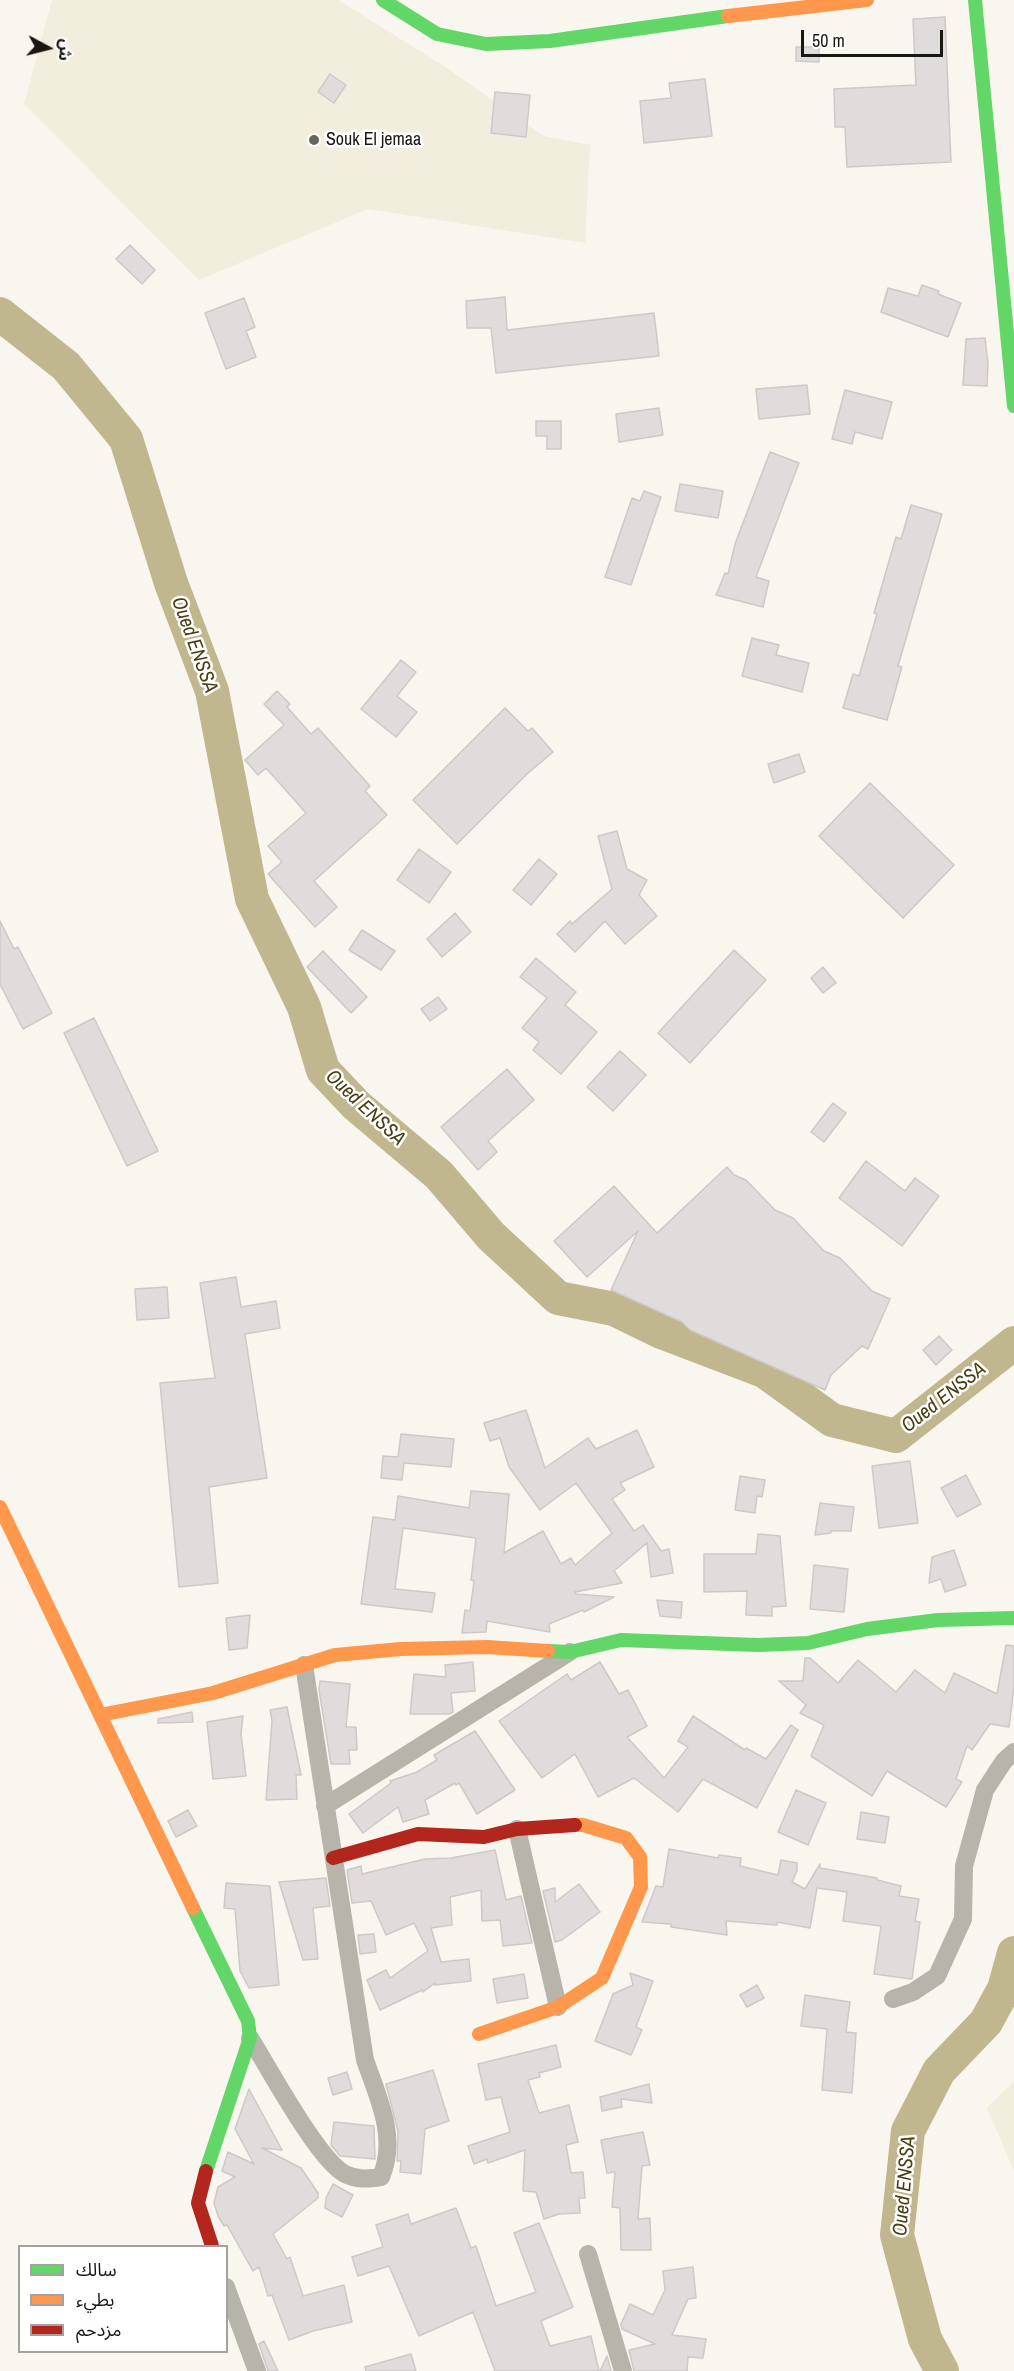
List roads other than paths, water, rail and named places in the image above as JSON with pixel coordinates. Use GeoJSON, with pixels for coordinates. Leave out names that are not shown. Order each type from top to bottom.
{"type":"FeatureCollection","features":[{"type":"Feature","properties":{"kind":"street"},"geometry":{"type":"LineString","coordinates":[[382,0],[437,34],[486,44],[550,41],[666,23],[867,0]]}},
{"type":"Feature","properties":{"kind":"street"},"geometry":{"type":"LineString","coordinates":[[975,0],[1014,406]]}},
{"type":"Feature","properties":{"kind":"street"},"geometry":{"type":"LineString","coordinates":[[0,1507],[248,2021],[250,2038],[210,2157],[198,2203],[211,2245]]}},
{"type":"Feature","properties":{"kind":"street"},"geometry":{"type":"LineString","coordinates":[[100,1715],[213,1693],[335,1655],[401,1649],[487,1647],[570,1652],[621,1640],[758,1645],[808,1643],[867,1629],[938,1620],[1014,1618]]}},
{"type":"Feature","properties":{"kind":"street"},"geometry":{"type":"LineString","coordinates":[[326,1806],[570,1652]]}},
{"type":"Feature","properties":{"kind":"street"},"geometry":{"type":"LineString","coordinates":[[250,2038],[322,2153],[344,2174],[365,2180],[381,2177],[387,2162],[388,2140],[384,2115],[365,2060],[304,1665]]}},
{"type":"Feature","properties":{"kind":"street"},"geometry":{"type":"LineString","coordinates":[[893,1999],[913,1992],[937,1976],[963,1919],[964,1866],[985,1790],[1004,1761],[1014,1752]]}},
{"type":"Feature","properties":{"kind":"street"},"geometry":{"type":"LineString","coordinates":[[333,1858],[418,1834],[484,1837],[517,1829],[584,1825],[626,1838],[640,1857],[640,1887],[602,1978],[558,2007],[479,2034]]}},
{"type":"Feature","properties":{"kind":"street"},"geometry":{"type":"LineString","coordinates":[[517,1829],[558,2007]]}},
{"type":"Feature","properties":{"kind":"street"},"geometry":{"type":"LineString","coordinates":[[588,2254],[623,2371]]}},
{"type":"Feature","properties":{"kind":"street"},"geometry":{"type":"LineString","coordinates":[[228,2292],[257,2371]]}},
{"type":"Feature","properties":{"kind":"waterway","name":"Oued ENSSA"},"geometry":{"type":"LineString","coordinates":[[0,314],[66,366],[126,439],[171,583],[212,691],[252,899],[304,1007],[323,1070],[356,1105],[439,1175],[491,1236],[558,1298],[614,1309],[659,1331],[764,1371],[832,1420],[896,1436],[1014,1343]]}},
{"type":"Feature","properties":{"kind":"waterway","name":"Oued ENSSA"},"geometry":{"type":"LineString","coordinates":[[942,2371],[925,2339],[897,2235],[908,2131],[939,2071],[986,2022],[1004,1989],[1014,1953]]}},
{"type":"Feature","properties":{"kind":"place","name":"Souk El jemaa"},"geometry":{"type":"Point","coordinates":[314,140]}}]}
